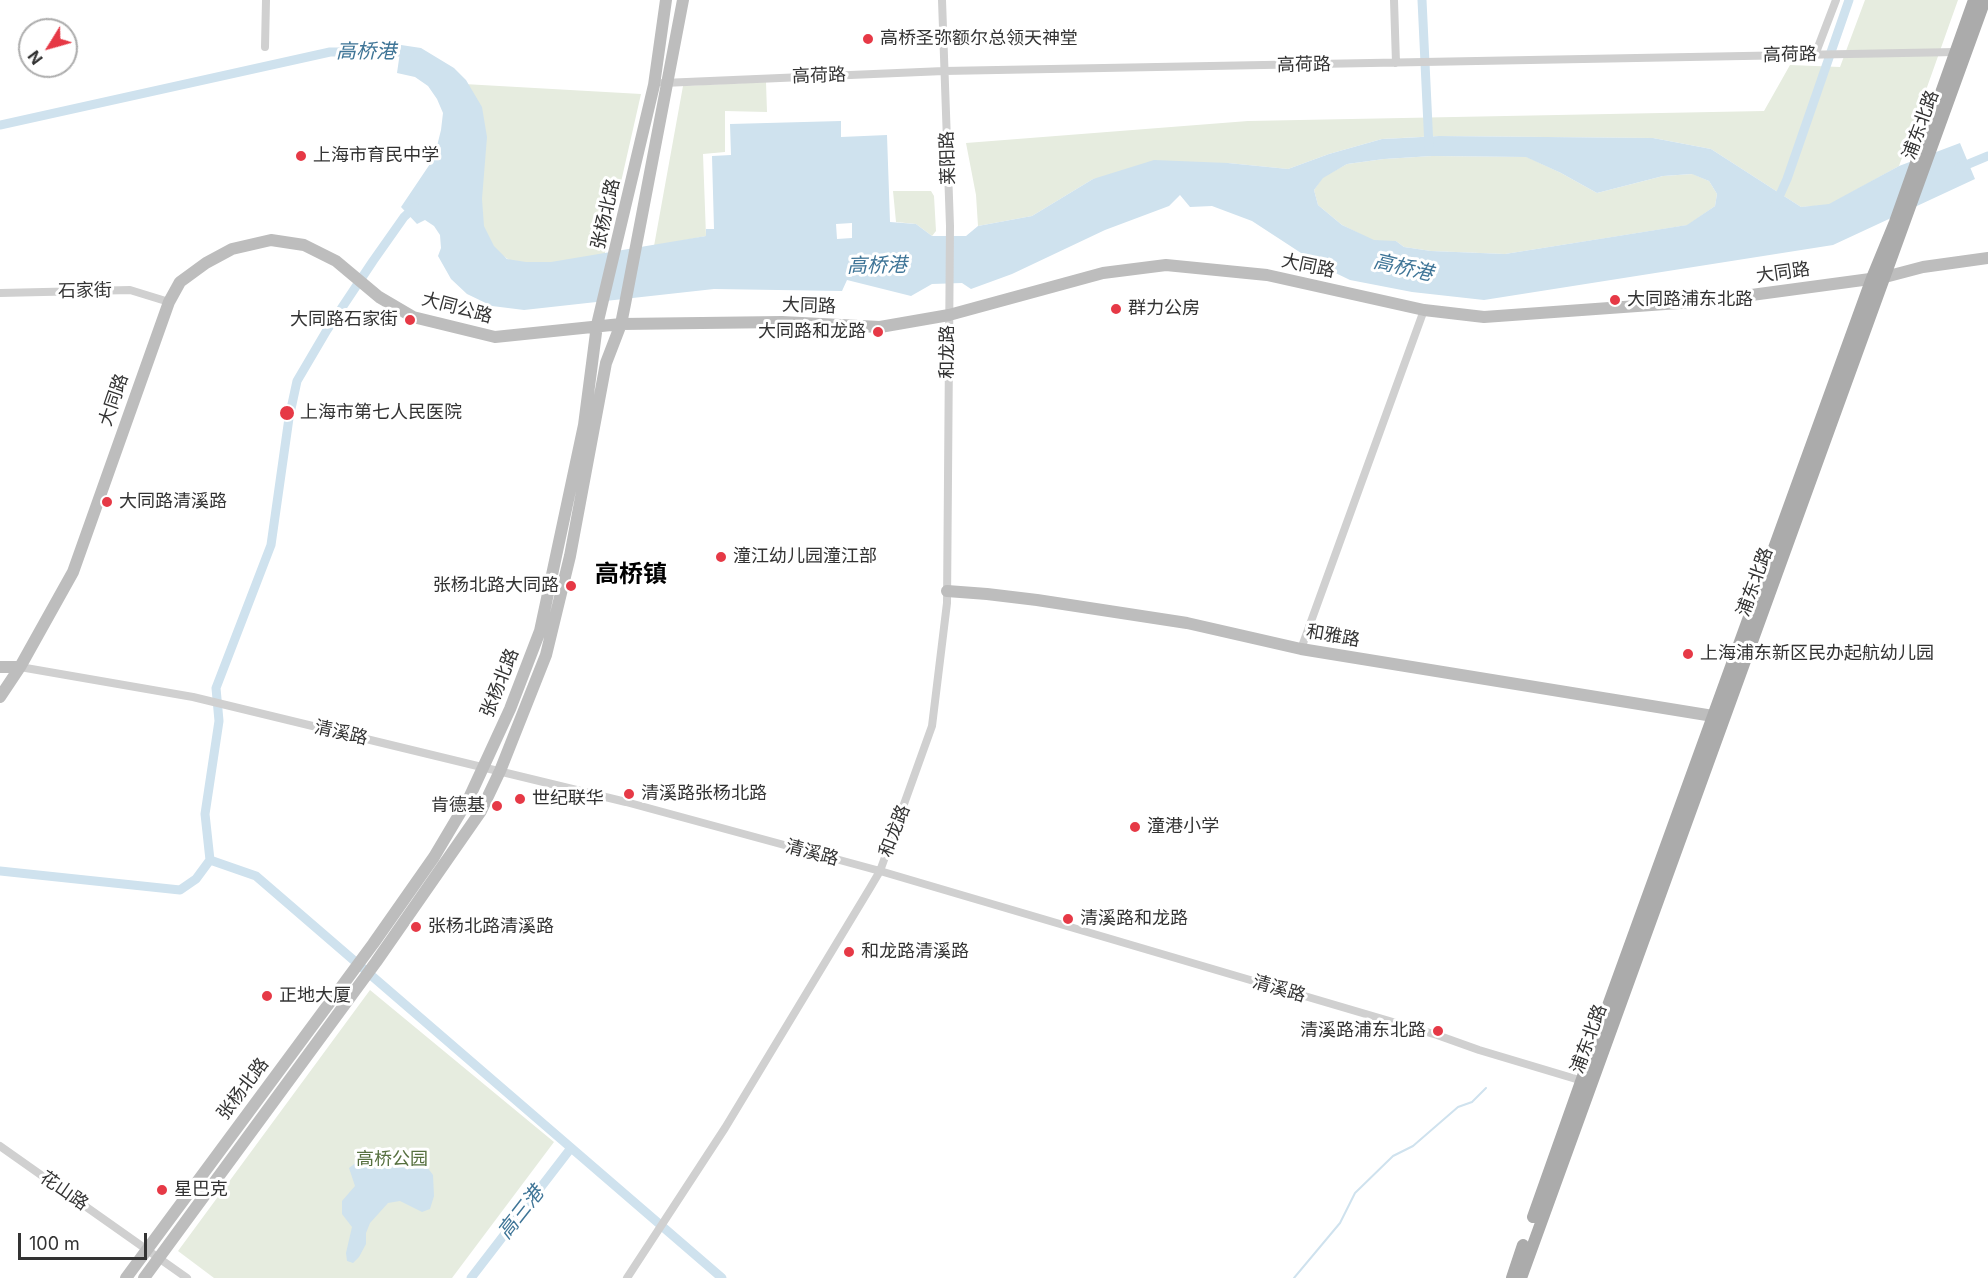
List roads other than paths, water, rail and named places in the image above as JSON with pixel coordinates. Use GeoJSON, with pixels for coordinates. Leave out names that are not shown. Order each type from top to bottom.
{"type":"FeatureCollection","features":[{"type":"Feature","properties":{"kind":"main road","name":"浦东北路"},"geometry":{"type":"LineString","coordinates":[[1512,1278],[1587,1083],[1878,278],[1895,222],[1974,0]]}},
{"type":"Feature","properties":{"kind":"main road","name":"浦东北路"},"geometry":{"type":"LineString","coordinates":[[1521,1278],[1713,717],[1878,278],[1907,215],[1985,0]]}},
{"type":"Feature","properties":{"kind":"street"},"geometry":{"type":"LineString","coordinates":[[265,47],[266,0]]}},
{"type":"Feature","properties":{"kind":"street","name":"张杨北路"},"geometry":{"type":"LineString","coordinates":[[126,1278],[434,857],[469,798],[510,709],[540,631],[584,425],[597,326],[654,85],[666,0]]}},
{"type":"Feature","properties":{"kind":"street","name":"张杨北路"},"geometry":{"type":"LineString","coordinates":[[144,1278],[372,968],[481,811],[500,771],[546,655],[570,556],[606,363],[621,324],[638,242],[683,0]]}},
{"type":"Feature","properties":{"kind":"street","name":"莱阳路"},"geometry":{"type":"LineString","coordinates":[[942,0],[950,226],[949,309]]}},
{"type":"Feature","properties":{"kind":"street"},"geometry":{"type":"LineString","coordinates":[[1394,0],[1396,63]]}},
{"type":"Feature","properties":{"kind":"street"},"geometry":{"type":"LineString","coordinates":[[1820,55],[1836,0]]}},
{"type":"Feature","properties":{"kind":"street","name":"高荷路"},"geometry":{"type":"LineString","coordinates":[[654,85],[668,82],[944,71],[1956,52]]}},
{"type":"Feature","properties":{"kind":"street","name":"大同路"},"geometry":{"type":"LineString","coordinates":[[0,698],[73,572],[169,302],[180,282],[206,263],[232,249],[271,240],[304,245],[336,261]]}},
{"type":"Feature","properties":{"kind":"street","name":"大同路"},"geometry":{"type":"LineString","coordinates":[[621,324],[782,322],[880,327],[1103,273],[1166,265],[1267,275],[1424,310],[1484,317],[1707,301],[1878,278],[1923,267],[1988,258]]}},
{"type":"Feature","properties":{"kind":"street","name":"大同公路"},"geometry":{"type":"LineString","coordinates":[[336,261],[380,297],[413,317],[495,337],[621,324]]}},
{"type":"Feature","properties":{"kind":"street","name":"石家街"},"geometry":{"type":"LineString","coordinates":[[0,293],[129,290],[169,302]]}},
{"type":"Feature","properties":{"kind":"street","name":"和龙路"},"geometry":{"type":"LineString","coordinates":[[627,1278],[725,1128],[880,871],[932,726],[948,591],[949,309]]}},
{"type":"Feature","properties":{"kind":"street"},"geometry":{"type":"LineString","coordinates":[[1301,649],[1424,310]]}},
{"type":"Feature","properties":{"kind":"street","name":"和雅路"},"geometry":{"type":"LineString","coordinates":[[948,591],[1027,599],[1187,623],[1301,649],[1713,717]]}},
{"type":"Feature","properties":{"kind":"street"},"geometry":{"type":"LineString","coordinates":[[0,667],[20,667]]}},
{"type":"Feature","properties":{"kind":"street","name":"清溪路"},"geometry":{"type":"LineString","coordinates":[[20,667],[193,697],[626,802],[880,871],[1437,1035],[1587,1083]]}},
{"type":"Feature","properties":{"kind":"street","name":"花山路"},"geometry":{"type":"LineString","coordinates":[[0,1146],[187,1278]]}},
{"type":"Feature","properties":{"kind":"water"},"geometry":{"type":"Polygon","coordinates":[[[401,45],[421,48],[454,68],[466,80],[482,107],[487,137],[482,199],[484,226],[494,246],[507,259],[526,262],[551,262],[706,236],[706,229],[714,229],[712,156],[731,155],[730,124],[841,121],[841,137],[887,135],[890,222],[916,224],[932,236],[966,236],[978,226],[1032,216],[1093,179],[1154,160],[1228,163],[1288,169],[1329,154],[1382,139],[1439,136],[1653,138],[1711,149],[1801,207],[1829,204],[1899,166],[1960,143],[1975,179],[1833,245],[1484,300],[1412,292],[1350,280],[1321,266],[1252,221],[1212,206],[1190,207],[1180,195],[1169,206],[1105,230],[1012,274],[971,289],[962,283],[932,284],[911,296],[847,280],[842,291],[714,289],[524,310],[492,306],[467,294],[451,279],[438,256],[441,248],[440,235],[434,226],[425,220],[417,224],[401,207],[434,158],[443,113],[428,86],[415,77],[397,73],[401,45]],[[1432,156],[1347,164],[1323,178],[1314,190],[1318,205],[1342,225],[1374,240],[1396,241],[1404,247],[1431,251],[1505,254],[1687,225],[1715,206],[1717,194],[1709,181],[1692,174],[1663,176],[1597,193],[1526,157],[1432,156]],[[852,223],[836,224],[837,239],[852,238],[852,223]]]}},
{"type":"Feature","properties":{"kind":"water"},"geometry":{"type":"Polygon","coordinates":[[[408,1159],[427,1167],[433,1175],[434,1196],[430,1209],[422,1212],[400,1201],[388,1203],[370,1223],[366,1233],[366,1244],[359,1257],[353,1263],[347,1261],[346,1253],[352,1227],[342,1214],[342,1201],[355,1186],[349,1168],[357,1162],[382,1166],[395,1165],[408,1159]]]}},
{"type":"Feature","properties":{"kind":"waterway"},"geometry":{"type":"LineString","coordinates":[[1422,0],[1429,147]]}},
{"type":"Feature","properties":{"kind":"waterway"},"geometry":{"type":"LineString","coordinates":[[1775,206],[1787,179],[1849,0]]}},
{"type":"Feature","properties":{"kind":"waterway","name":"高桥港"},"geometry":{"type":"LineString","coordinates":[[0,125],[330,52],[409,52]]}},
{"type":"Feature","properties":{"kind":"waterway"},"geometry":{"type":"LineString","coordinates":[[1959,168],[1988,156]]}},
{"type":"Feature","properties":{"kind":"waterway"},"geometry":{"type":"LineString","coordinates":[[0,871],[180,890],[196,879],[210,860],[205,814],[219,721],[216,688],[271,545],[289,418],[297,381],[327,330],[373,261],[404,217],[415,207]]}},
{"type":"Feature","properties":{"kind":"waterway"},"geometry":{"type":"LineString","coordinates":[[210,860],[256,876],[722,1278]]}},
{"type":"Feature","properties":{"kind":"waterway"},"geometry":{"type":"LineString","coordinates":[[1294,1278],[1340,1223],[1355,1193],[1393,1156],[1413,1146],[1458,1107],[1472,1102],[1486,1088]]}},
{"type":"Feature","properties":{"kind":"waterway","name":"高三港"},"geometry":{"type":"LineString","coordinates":[[471,1278],[571,1148]]}},
{"type":"Feature","properties":{"kind":"place","name":"高桥圣弥额尔总领天神堂"},"geometry":{"type":"Point","coordinates":[868,39]}},
{"type":"Feature","properties":{"kind":"place","name":"上海市育民中学"},"geometry":{"type":"Point","coordinates":[301,156]}},
{"type":"Feature","properties":{"kind":"place","name":"大同路浦东北路"},"geometry":{"type":"Point","coordinates":[1615,300]}},
{"type":"Feature","properties":{"kind":"place","name":"群力公房"},"geometry":{"type":"Point","coordinates":[1116,309]}},
{"type":"Feature","properties":{"kind":"place","name":"大同路石家街"},"geometry":{"type":"Point","coordinates":[410,320]}},
{"type":"Feature","properties":{"kind":"place","name":"大同路和龙路"},"geometry":{"type":"Point","coordinates":[878,332]}},
{"type":"Feature","properties":{"kind":"place","name":"上海市第七人民医院"},"geometry":{"type":"Point","coordinates":[287,413]}},
{"type":"Feature","properties":{"kind":"place","name":"大同路清溪路"},"geometry":{"type":"Point","coordinates":[107,502]}},
{"type":"Feature","properties":{"kind":"place","name":"潼江幼儿园潼江部"},"geometry":{"type":"Point","coordinates":[721,557]}},
{"type":"Feature","properties":{"kind":"place","name":"张杨北路大同路"},"geometry":{"type":"Point","coordinates":[571,586]}},
{"type":"Feature","properties":{"kind":"place","name":"上海浦东新区民办起航幼儿园"},"geometry":{"type":"Point","coordinates":[1688,654]}},
{"type":"Feature","properties":{"kind":"place","name":"清溪路张杨北路"},"geometry":{"type":"Point","coordinates":[629,794]}},
{"type":"Feature","properties":{"kind":"place","name":"世纪联华"},"geometry":{"type":"Point","coordinates":[520,799]}},
{"type":"Feature","properties":{"kind":"place","name":"肯德基"},"geometry":{"type":"Point","coordinates":[497,806]}},
{"type":"Feature","properties":{"kind":"place","name":"潼港小学"},"geometry":{"type":"Point","coordinates":[1135,827]}},
{"type":"Feature","properties":{"kind":"place","name":"清溪路和龙路"},"geometry":{"type":"Point","coordinates":[1068,919]}},
{"type":"Feature","properties":{"kind":"place","name":"张杨北路清溪路"},"geometry":{"type":"Point","coordinates":[416,927]}},
{"type":"Feature","properties":{"kind":"place","name":"和龙路清溪路"},"geometry":{"type":"Point","coordinates":[849,952]}},
{"type":"Feature","properties":{"kind":"place","name":"正地大厦"},"geometry":{"type":"Point","coordinates":[267,996]}},
{"type":"Feature","properties":{"kind":"place","name":"清溪路浦东北路"},"geometry":{"type":"Point","coordinates":[1438,1031]}},
{"type":"Feature","properties":{"kind":"place","name":"星巴克"},"geometry":{"type":"Point","coordinates":[162,1190]}},
{"type":"Feature","properties":{"kind":"district","name":"高桥镇"},"geometry":{"type":"Point","coordinates":[631,575]}},
{"type":"Feature","properties":{"kind":"park label","name":"高桥公园"},"geometry":{"type":"Point","coordinates":[392,1160]}}]}
